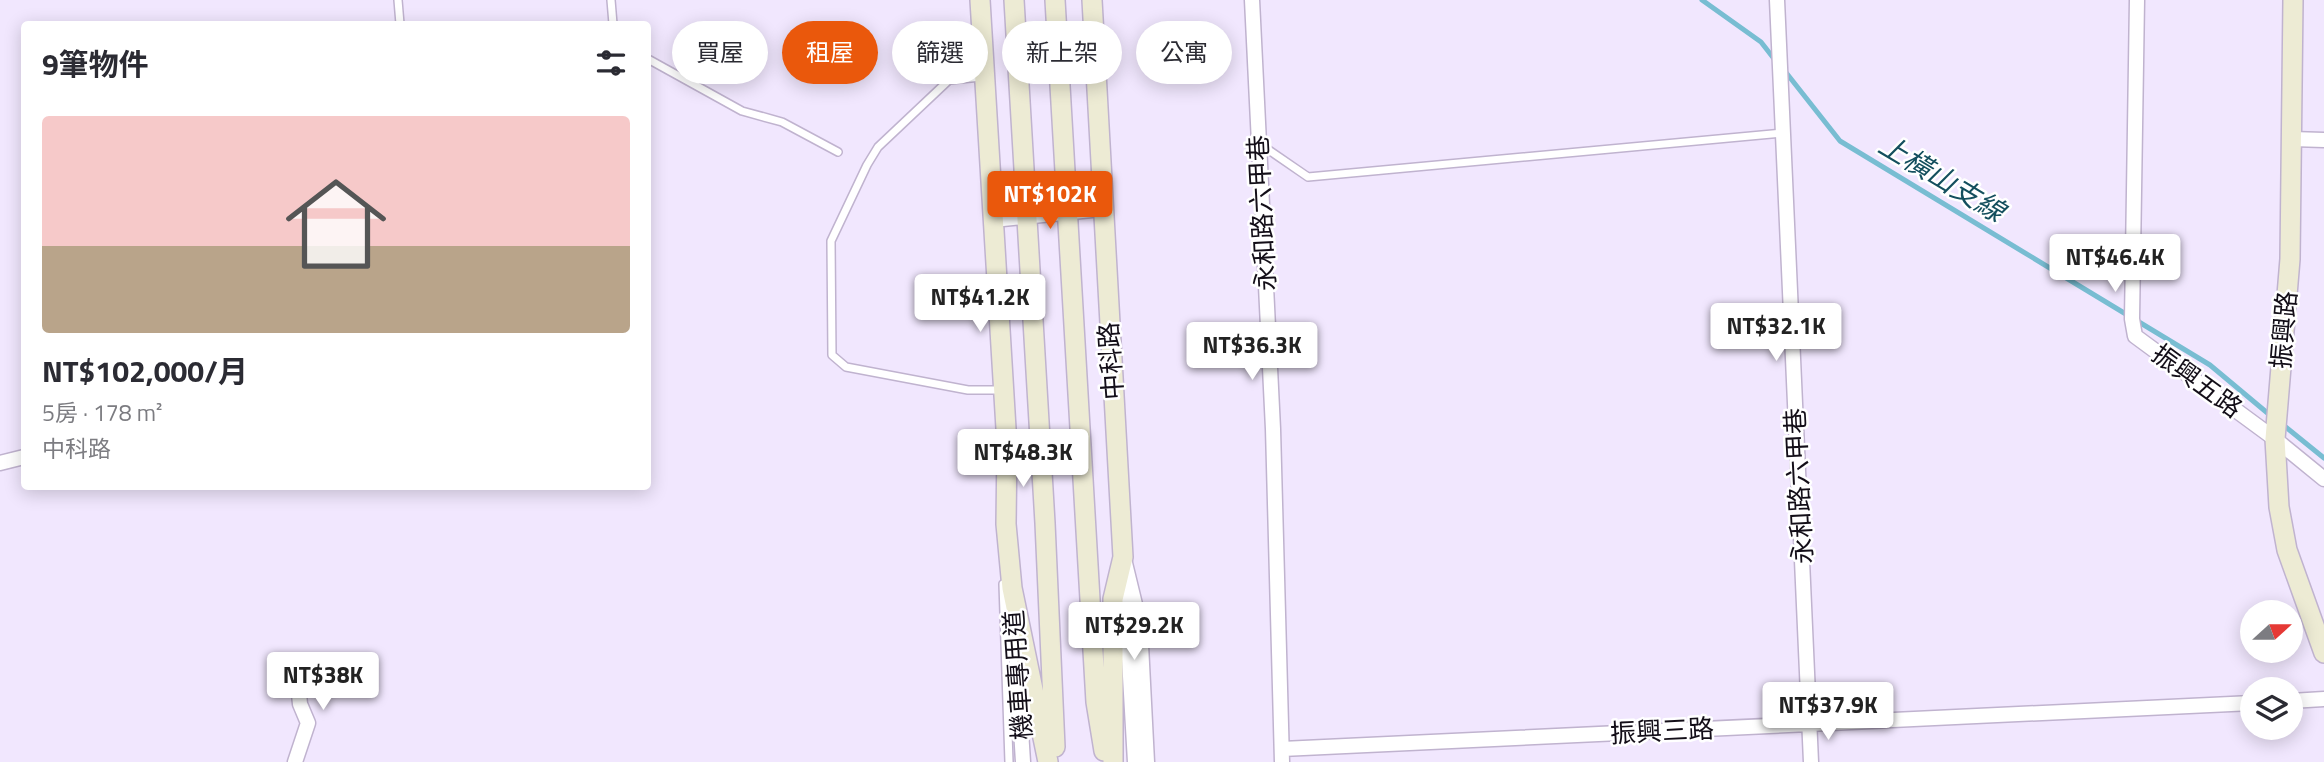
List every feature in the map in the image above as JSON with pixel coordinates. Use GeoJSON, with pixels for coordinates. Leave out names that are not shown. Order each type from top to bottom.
{"type":"FeatureCollection","features":[{"type":"Feature","properties":{"kind":"street"},"geometry":{"type":"LineString","coordinates":[[979,0],[981,21]]}},
{"type":"Feature","properties":{"kind":"street"},"geometry":{"type":"LineString","coordinates":[[1014,0],[1045,523],[1055,762]]}},
{"type":"Feature","properties":{"kind":"street","name":"中科路"},"geometry":{"type":"LineString","coordinates":[[1055,0],[1096,702],[1106,762]]}},
{"type":"Feature","properties":{"kind":"street","name":"中科路"},"geometry":{"type":"LineString","coordinates":[[1092,0],[1123,557],[1140,625],[1147,762]]}},
{"type":"Feature","properties":{"kind":"street","name":"永和路六甲巷"},"geometry":{"type":"LineString","coordinates":[[1252,0],[1273,429],[1282,756]]}},
{"type":"Feature","properties":{"kind":"street","name":"永和路六甲巷"},"geometry":{"type":"LineString","coordinates":[[1777,0],[1811,762]]}},
{"type":"Feature","properties":{"kind":"street","name":"振興五路"},"geometry":{"type":"LineString","coordinates":[[2137,0],[2132,319],[2135,336],[2275,439],[2324,479]]}},
{"type":"Feature","properties":{"kind":"street","name":"振興路"},"geometry":{"type":"LineString","coordinates":[[2293,0],[2290,259],[2275,439],[2279,507],[2287,550],[2324,653]]}},
{"type":"Feature","properties":{"kind":"street"},"geometry":{"type":"LineString","coordinates":[[986,84],[1007,445],[1006,524],[1012,588],[1048,762]]}},
{"type":"Feature","properties":{"kind":"street"},"geometry":{"type":"LineString","coordinates":[[2292,139],[2324,140]]}},
{"type":"Feature","properties":{"kind":"street"},"geometry":{"type":"LineString","coordinates":[[993,220],[1102,209]]}},
{"type":"Feature","properties":{"kind":"street"},"geometry":{"type":"LineString","coordinates":[[0,463],[21,458]]}},
{"type":"Feature","properties":{"kind":"street"},"geometry":{"type":"LineString","coordinates":[[1113,762],[1113,598],[1123,557]]}},
{"type":"Feature","properties":{"kind":"street"},"geometry":{"type":"LineString","coordinates":[[1123,557],[1135,762]]}},
{"type":"Feature","properties":{"kind":"street","name":"機車專用道"},"geometry":{"type":"LineString","coordinates":[[1012,588],[1023,762]]}},
{"type":"Feature","properties":{"kind":"street"},"geometry":{"type":"LineString","coordinates":[[292,663],[300,704],[309,723],[295,762]]}},
{"type":"Feature","properties":{"kind":"street"},"geometry":{"type":"LineString","coordinates":[[2303,700],[2324,699]]}},
{"type":"Feature","properties":{"kind":"street","name":"振興三路"},"geometry":{"type":"LineString","coordinates":[[1282,756],[1810,724],[2240,704]]}},
{"type":"Feature","properties":{"kind":"lane"},"geometry":{"type":"LineString","coordinates":[[398,0],[401,21]]}},
{"type":"Feature","properties":{"kind":"lane"},"geometry":{"type":"LineString","coordinates":[[611,0],[613,21]]}},
{"type":"Feature","properties":{"kind":"lane"},"geometry":{"type":"LineString","coordinates":[[651,60],[742,111],[782,122],[838,152]]}},
{"type":"Feature","properties":{"kind":"lane"},"geometry":{"type":"LineString","coordinates":[[944,84],[878,147],[831,241],[832,355],[846,367],[968,390],[1004,390]]}},
{"type":"Feature","properties":{"kind":"lane"},"geometry":{"type":"LineString","coordinates":[[1259,143],[1308,177],[1783,133]]}},
{"type":"Feature","properties":{"kind":"lane"},"geometry":{"type":"LineString","coordinates":[[1006,524],[1003,590],[1009,762]]}},
{"type":"Feature","properties":{"kind":"waterway","name":"上橫山支線"},"geometry":{"type":"LineString","coordinates":[[1702,0],[1761,42],[1775,60]]}},
{"type":"Feature","properties":{"kind":"waterway","name":"上橫山支線"},"geometry":{"type":"LineString","coordinates":[[1784,70],[1840,141],[2210,365],[2271,416]]}},
{"type":"Feature","properties":{"kind":"waterway","name":"上橫山支線"},"geometry":{"type":"LineString","coordinates":[[2282,424],[2324,458]]}}]}
